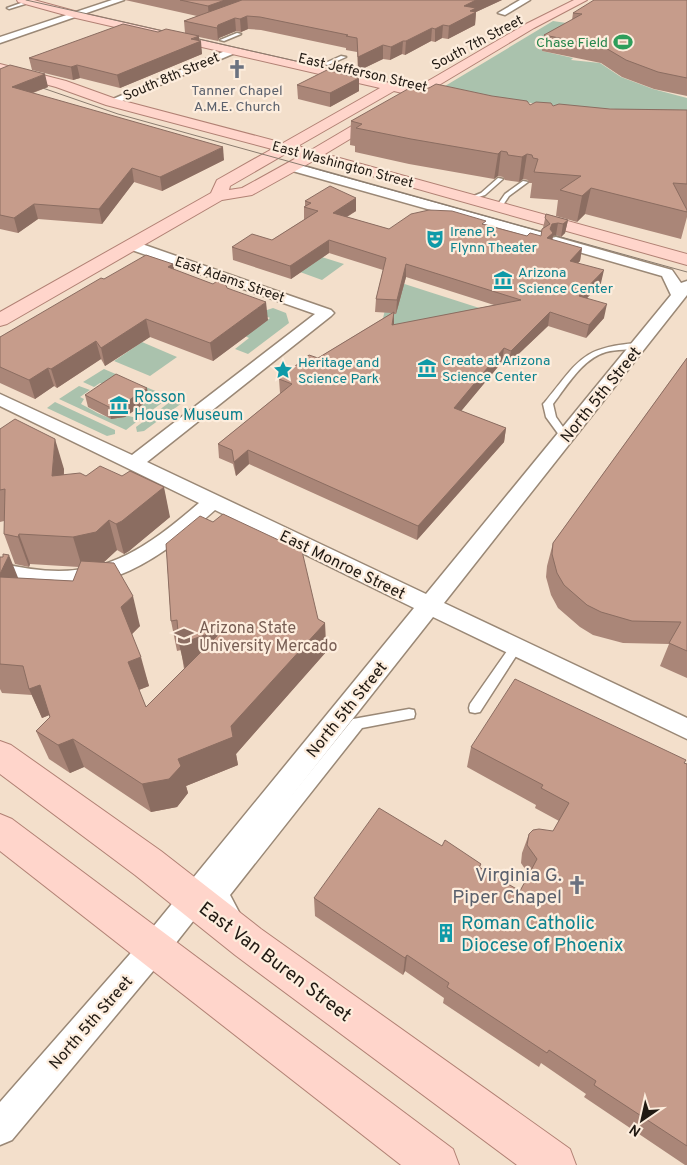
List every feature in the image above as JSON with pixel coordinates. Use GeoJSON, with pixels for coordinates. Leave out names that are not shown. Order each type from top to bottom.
{"type":"FeatureCollection","features":[{"type":"Feature","properties":{"kind":"main road","name":"East Jefferson Street"},"geometry":{"type":"LineString","coordinates":[[44,0],[326,64],[456,97]]}},
{"type":"Feature","properties":{"kind":"main road","name":"South 7th Street"},"geometry":{"type":"LineString","coordinates":[[494,34],[561,0]]}},
{"type":"Feature","properties":{"kind":"main road","name":"South 7th Street"},"geometry":{"type":"LineString","coordinates":[[218,196],[246,192],[293,167],[548,16],[582,0]]}},
{"type":"Feature","properties":{"kind":"main road","name":"East Jefferson Street"},"geometry":{"type":"LineString","coordinates":[[7,4],[22,2],[232,51],[401,82]]}},
{"type":"Feature","properties":{"kind":"main road","name":"East Washington Street"},"geometry":{"type":"LineString","coordinates":[[0,68],[61,84],[109,111],[283,148],[687,260]]}},
{"type":"Feature","properties":{"kind":"main road"},"geometry":{"type":"LineString","coordinates":[[0,77],[109,111]]}},
{"type":"Feature","properties":{"kind":"main road"},"geometry":{"type":"LineString","coordinates":[[0,320],[134,246],[218,196],[223,183],[401,82]]}},
{"type":"Feature","properties":{"kind":"main road","name":"East Washington Street"},"geometry":{"type":"LineString","coordinates":[[242,154],[293,167]]}},
{"type":"Feature","properties":{"kind":"main road","name":"East Van Buren Street"},"geometry":{"type":"LineString","coordinates":[[0,755],[148,863],[248,942],[554,1165]]}},
{"type":"Feature","properties":{"kind":"main road"},"geometry":{"type":"LineString","coordinates":[[0,830],[437,1165]]}},
{"type":"Feature","properties":{"kind":"street"},"geometry":{"type":"LineString","coordinates":[[0,40],[71,13],[89,10],[120,0]]}},
{"type":"Feature","properties":{"kind":"street"},"geometry":{"type":"LineString","coordinates":[[502,13],[526,0]]}},
{"type":"Feature","properties":{"kind":"street","name":"South 8th Street"},"geometry":{"type":"LineString","coordinates":[[109,111],[232,51]]}},
{"type":"Feature","properties":{"kind":"street","name":"East Washington Street"},"geometry":{"type":"LineString","coordinates":[[293,167],[540,236]]}},
{"type":"Feature","properties":{"kind":"street"},"geometry":{"type":"LineString","coordinates":[[556,241],[667,273],[683,291]]}},
{"type":"Feature","properties":{"kind":"street","name":"East Adams Street"},"geometry":{"type":"LineString","coordinates":[[134,246],[326,313],[134,463]]}},
{"type":"Feature","properties":{"kind":"street","name":"North 5th Street"},"geometry":{"type":"LineString","coordinates":[[0,1128],[194,899],[683,291]]}},
{"type":"Feature","properties":{"kind":"street","name":"East Monroe Street"},"geometry":{"type":"LineString","coordinates":[[0,399],[38,426],[134,463],[687,729]]}},
{"type":"Feature","properties":{"kind":"street"},"geometry":{"type":"LineString","coordinates":[[0,571],[16,576],[58,579],[98,576],[131,563],[146,554],[213,502]]}},
{"type":"Feature","properties":{"kind":"lane"},"geometry":{"type":"LineString","coordinates":[[222,40],[239,34]]}},
{"type":"Feature","properties":{"kind":"lane"},"geometry":{"type":"LineString","coordinates":[[326,64],[343,56]]}},
{"type":"Feature","properties":{"kind":"lane"},"geometry":{"type":"LineString","coordinates":[[471,199],[483,194],[500,179]]}},
{"type":"Feature","properties":{"kind":"lane"},"geometry":{"type":"LineString","coordinates":[[500,207],[507,195],[525,182]]}},
{"type":"Feature","properties":{"kind":"lane"},"geometry":{"type":"LineString","coordinates":[[565,437],[551,417],[548,404],[587,358],[597,352],[638,346]]}},
{"type":"Feature","properties":{"kind":"lane"},"geometry":{"type":"LineString","coordinates":[[474,708],[516,647]]}},
{"type":"Feature","properties":{"kind":"lane"},"geometry":{"type":"LineString","coordinates":[[248,942],[221,894],[358,723],[409,714]]}},
{"type":"Feature","properties":{"kind":"green space"},"geometry":{"type":"Polygon","coordinates":[[[553,21],[573,24],[576,30],[542,51],[573,58],[571,60],[600,63],[621,77],[653,89],[687,98],[687,112],[569,107],[513,101],[445,86],[553,21]]]}},
{"type":"Feature","properties":{"kind":"green space"},"geometry":{"type":"Polygon","coordinates":[[[290,247],[344,264],[322,280],[300,272],[290,247]]]}},
{"type":"Feature","properties":{"kind":"green space"},"geometry":{"type":"Polygon","coordinates":[[[392,280],[495,313],[380,331],[392,280]]]}},
{"type":"Feature","properties":{"kind":"green space"},"geometry":{"type":"Polygon","coordinates":[[[273,308],[286,313],[289,323],[248,354],[235,349],[249,338],[245,336],[270,318],[263,315],[264,311],[273,308]]]}},
{"type":"Feature","properties":{"kind":"green space"},"geometry":{"type":"Polygon","coordinates":[[[142,342],[177,357],[150,376],[114,361],[142,342]]]}},
{"type":"Feature","properties":{"kind":"green space"},"geometry":{"type":"Polygon","coordinates":[[[104,369],[118,375],[118,385],[112,389],[100,383],[94,387],[83,382],[104,369]]]}},
{"type":"Feature","properties":{"kind":"green space"},"geometry":{"type":"Polygon","coordinates":[[[141,385],[170,397],[144,416],[135,410],[149,400],[127,387],[141,385]]]}},
{"type":"Feature","properties":{"kind":"green space"},"geometry":{"type":"Polygon","coordinates":[[[79,386],[90,390],[80,397],[84,399],[81,404],[97,413],[114,418],[120,418],[125,415],[140,419],[126,430],[59,399],[79,386]]]}},
{"type":"Feature","properties":{"kind":"green space"},"geometry":{"type":"Polygon","coordinates":[[[174,399],[182,403],[144,431],[137,432],[136,427],[174,399]]]}},
{"type":"Feature","properties":{"kind":"green space"},"geometry":{"type":"Polygon","coordinates":[[[55,402],[115,430],[115,434],[107,436],[47,408],[55,402]]]}},
{"type":"Feature","properties":{"kind":"building"},"geometry":{"type":"Polygon","coordinates":[[[180,0],[225,0],[208,6],[180,0]]]}},
{"type":"Feature","properties":{"kind":"building"},"geometry":{"type":"Polygon","coordinates":[[[242,0],[476,0],[464,6],[476,8],[470,11],[476,12],[449,26],[443,25],[435,29],[432,28],[391,47],[383,45],[358,57],[357,38],[346,36],[348,35],[260,17],[247,16],[240,19],[235,18],[218,25],[217,28],[184,21],[242,0]]]}},
{"type":"Feature","properties":{"kind":"building","name":"Chase Field"},"geometry":{"type":"Polygon","coordinates":[[[594,0],[687,0],[687,78],[658,72],[626,60],[604,47],[544,35],[582,14],[573,13],[594,0]]]}},
{"type":"Feature","properties":{"kind":"building"},"geometry":{"type":"Polygon","coordinates":[[[123,24],[158,32],[166,29],[199,36],[191,39],[201,41],[117,75],[77,65],[71,67],[29,58],[123,24]]]}},
{"type":"Feature","properties":{"kind":"building"},"geometry":{"type":"Polygon","coordinates":[[[10,65],[45,74],[12,87],[223,147],[160,177],[132,168],[99,209],[34,204],[14,218],[0,215],[0,69],[10,65]]]}},
{"type":"Feature","properties":{"kind":"building"},"geometry":{"type":"Polygon","coordinates":[[[327,70],[359,78],[330,93],[297,85],[327,70]]]}},
{"type":"Feature","properties":{"kind":"building"},"geometry":{"type":"Polygon","coordinates":[[[436,84],[492,96],[527,101],[530,105],[536,102],[551,103],[553,106],[559,104],[610,109],[687,110],[687,184],[673,183],[687,212],[591,188],[582,196],[560,190],[581,176],[534,172],[538,159],[533,158],[532,155],[527,154],[522,157],[508,155],[507,152],[501,151],[498,154],[411,139],[356,128],[362,124],[351,121],[415,85],[429,88],[436,84]]]}},
{"type":"Feature","properties":{"kind":"building"},"geometry":{"type":"Polygon","coordinates":[[[330,186],[356,198],[333,213],[389,229],[411,214],[429,210],[452,211],[486,221],[482,224],[527,236],[530,233],[541,236],[542,229],[550,224],[545,218],[546,214],[568,220],[563,224],[552,224],[550,229],[553,233],[547,238],[582,248],[570,261],[604,270],[579,296],[607,304],[589,325],[550,312],[511,351],[504,348],[454,408],[506,428],[418,526],[248,450],[234,462],[232,450],[218,444],[292,384],[279,379],[309,355],[318,358],[394,312],[392,325],[521,300],[406,264],[397,300],[376,299],[386,258],[329,240],[290,266],[232,247],[252,234],[272,240],[318,211],[304,207],[311,203],[305,201],[330,186]]]}},
{"type":"Feature","properties":{"kind":"building"},"geometry":{"type":"Polygon","coordinates":[[[146,255],[173,264],[168,267],[213,284],[217,281],[226,285],[227,288],[266,302],[210,343],[146,319],[101,348],[96,341],[51,369],[48,368],[29,380],[0,367],[0,337],[101,278],[104,279],[146,255]]]}},
{"type":"Feature","properties":{"kind":"building"},"geometry":{"type":"Polygon","coordinates":[[[687,358],[687,651],[669,643],[681,622],[632,621],[601,612],[587,605],[564,585],[557,573],[552,554],[553,543],[687,358]]]}},
{"type":"Feature","properties":{"kind":"building"},"geometry":{"type":"Polygon","coordinates":[[[116,374],[147,388],[122,405],[109,407],[85,395],[116,374]]]}},
{"type":"Feature","properties":{"kind":"building"},"geometry":{"type":"Polygon","coordinates":[[[15,419],[55,439],[52,476],[80,473],[86,476],[100,466],[122,476],[130,471],[164,487],[122,521],[116,524],[109,520],[96,532],[73,537],[19,534],[18,537],[4,534],[5,489],[0,490],[0,429],[15,419]]]}},
{"type":"Feature","properties":{"kind":"building"},"geometry":{"type":"Polygon","coordinates":[[[223,514],[302,551],[318,619],[325,623],[231,726],[233,737],[178,759],[181,766],[169,779],[142,784],[73,739],[58,745],[36,731],[50,717],[40,685],[29,689],[23,666],[0,664],[0,577],[73,581],[81,561],[114,563],[133,596],[121,607],[141,657],[128,662],[146,707],[225,628],[179,644],[177,620],[171,621],[166,544],[200,516],[213,522],[223,514]]]}},
{"type":"Feature","properties":{"kind":"building"},"geometry":{"type":"Polygon","coordinates":[[[3,554],[9,555],[0,574],[0,557],[3,557],[3,554]]]}},
{"type":"Feature","properties":{"kind":"building","name":"Roman Catholic Diocese of Phoenix"},"geometry":{"type":"Polygon","coordinates":[[[515,679],[686,760],[684,763],[687,764],[687,1146],[594,1085],[596,1081],[549,1050],[547,1053],[447,987],[449,983],[407,955],[405,958],[314,898],[379,808],[442,846],[445,840],[481,864],[479,867],[520,891],[537,859],[527,845],[529,834],[533,830],[539,829],[553,831],[569,803],[541,788],[543,785],[471,747],[515,679]]]}},
{"type":"Feature","properties":{"kind":"tram line"},"geometry":{"type":"LineString","coordinates":[[26,0],[424,90]]}},
{"type":"Feature","properties":{"kind":"tram line"},"geometry":{"type":"LineString","coordinates":[[31,84],[118,114],[687,272]]}},
{"type":"Feature","properties":{"kind":"place","name":"Chase Field"},"geometry":{"type":"Point","coordinates":[623,42]}},
{"type":"Feature","properties":{"kind":"place","name":"Tanner Chapel A.M.E. Church"},"geometry":{"type":"Point","coordinates":[237,69]}},
{"type":"Feature","properties":{"kind":"place","name":"Irene P. Flynn Theater"},"geometry":{"type":"Point","coordinates":[435,239]}},
{"type":"Feature","properties":{"kind":"place","name":"Arizona Science Center"},"geometry":{"type":"Point","coordinates":[503,280]}},
{"type":"Feature","properties":{"kind":"place","name":"Create at Arizona Science Center"},"geometry":{"type":"Point","coordinates":[427,368]}},
{"type":"Feature","properties":{"kind":"place","name":"Heritage and Science Park"},"geometry":{"type":"Point","coordinates":[283,370]}},
{"type":"Feature","properties":{"kind":"place","name":"Rosson House Museum"},"geometry":{"type":"Point","coordinates":[119,405]}},
{"type":"Feature","properties":{"kind":"place","name":"Arizona State University Mercado"},"geometry":{"type":"Point","coordinates":[184,636]}},
{"type":"Feature","properties":{"kind":"place","name":"Virginia G. Piper Chapel"},"geometry":{"type":"Point","coordinates":[577,885]}},
{"type":"Feature","properties":{"kind":"place","name":"Roman Catholic Diocese of Phoenix"},"geometry":{"type":"Point","coordinates":[446,933]}}]}
